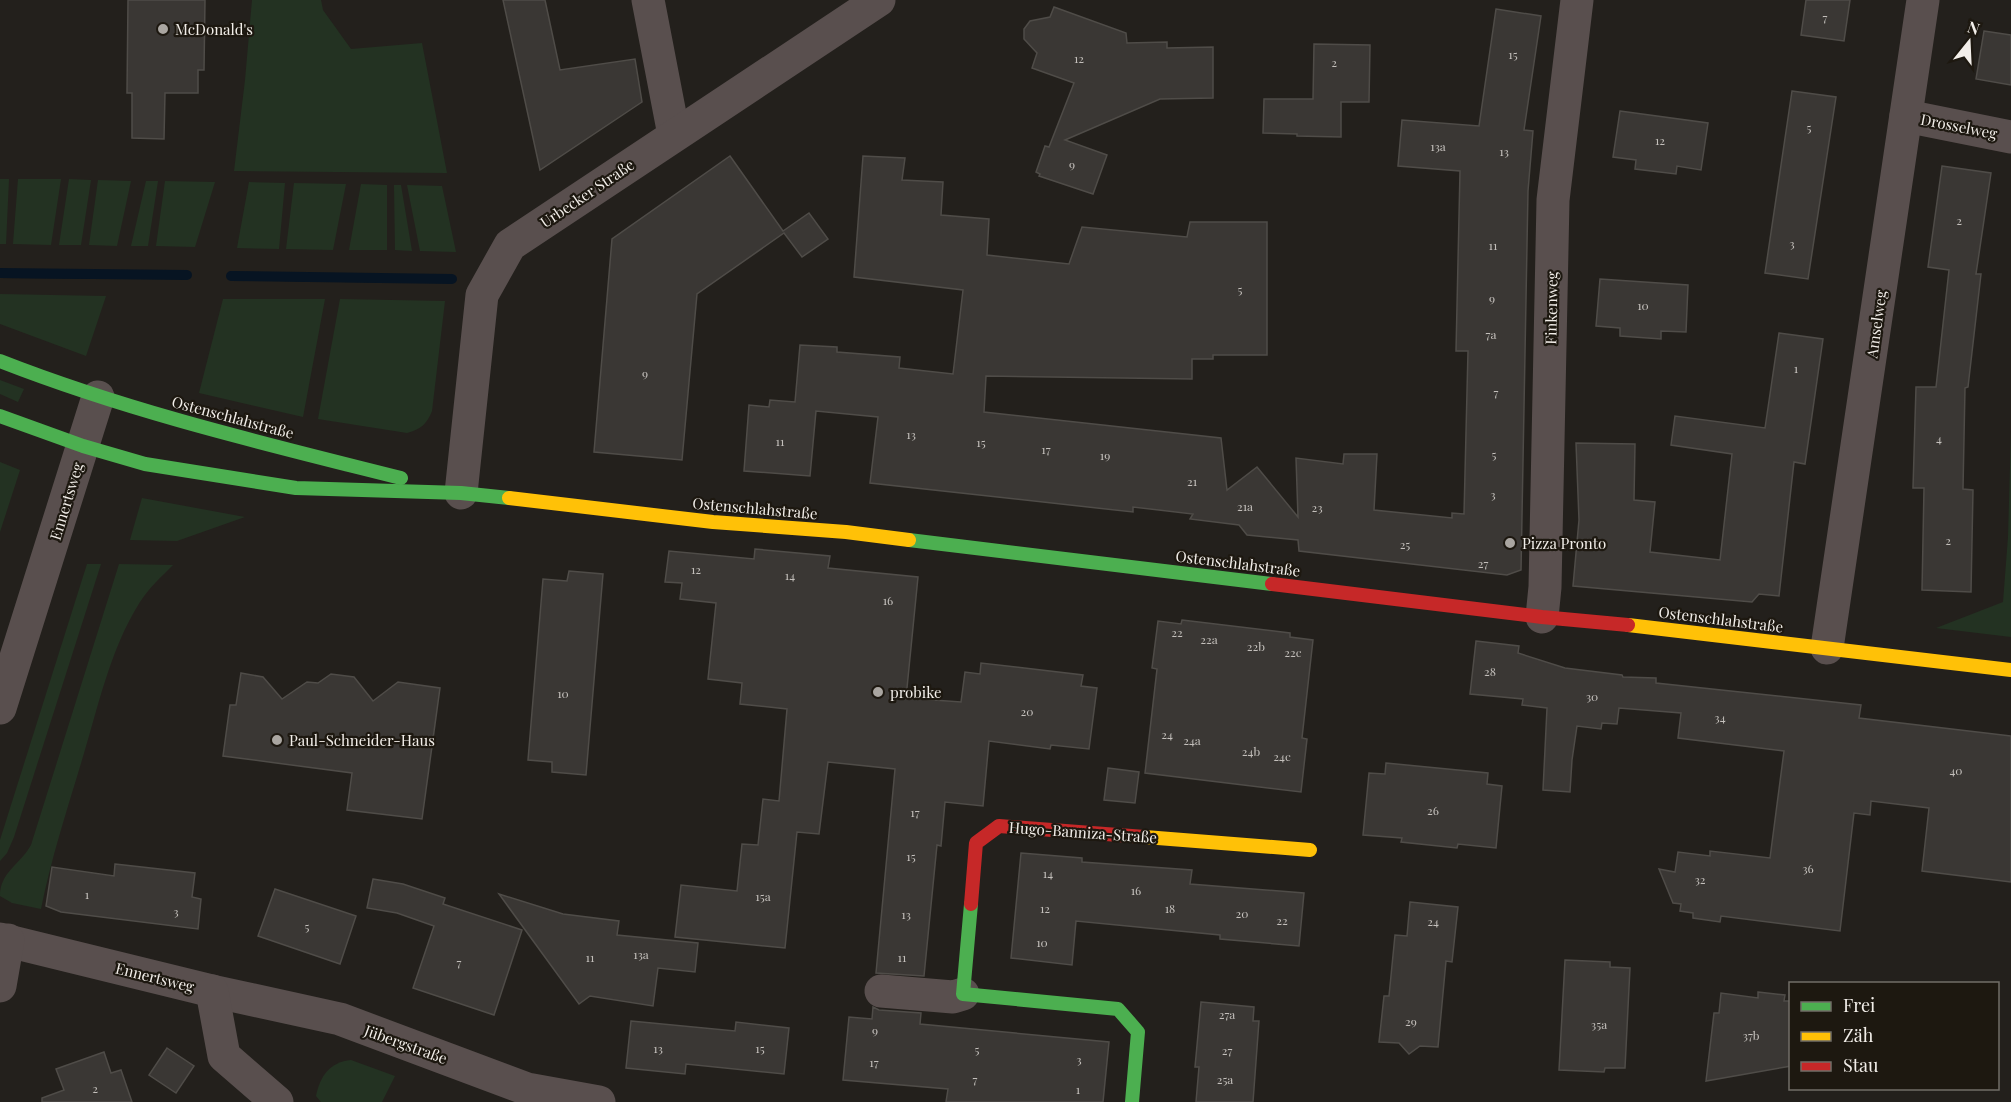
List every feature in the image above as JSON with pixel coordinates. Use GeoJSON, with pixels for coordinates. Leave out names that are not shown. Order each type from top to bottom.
{"type":"FeatureCollection","features":[{"type":"Feature","properties":{"kind":"street"},"geometry":{"type":"LineString","coordinates":[[648,0],[674,135]]}},
{"type":"Feature","properties":{"kind":"street","name":"Urbecker Straße"},"geometry":{"type":"LineString","coordinates":[[461,493],[482,295],[510,245],[879,0]]}},
{"type":"Feature","properties":{"kind":"street","name":"Finkenweg"},"geometry":{"type":"LineString","coordinates":[[1542,617],[1545,587],[1554,200],[1577,0]]}},
{"type":"Feature","properties":{"kind":"street","name":"Amselweg"},"geometry":{"type":"LineString","coordinates":[[1827,648],[1923,0]]}},
{"type":"Feature","properties":{"kind":"street","name":"Drosselweg"},"geometry":{"type":"LineString","coordinates":[[1906,116],[2011,137]]}},
{"type":"Feature","properties":{"kind":"street","name":"Ostenschlahstraße"},"geometry":{"type":"LineString","coordinates":[[0,361],[98,397],[183,422],[461,493]]}},
{"type":"Feature","properties":{"kind":"street","name":"Ennertsweg"},"geometry":{"type":"LineString","coordinates":[[0,708],[98,397]]}},
{"type":"Feature","properties":{"kind":"street","name":"Ostenschlahstraße"},"geometry":{"type":"LineString","coordinates":[[0,416],[83,447],[145,464],[297,488],[461,493],[713,522],[858,534],[1542,617],[2011,670]]}},
{"type":"Feature","properties":{"kind":"street","name":"Hugo-Banniza-Straße"},"geometry":{"type":"LineString","coordinates":[[963,994],[976,843],[999,826],[1310,850]]}},
{"type":"Feature","properties":{"kind":"street"},"geometry":{"type":"LineString","coordinates":[[0,986],[4,940]]}},
{"type":"Feature","properties":{"kind":"street","name":"Ennertsweg"},"geometry":{"type":"LineString","coordinates":[[4,940],[212,991],[224,1056],[277,1102]]}},
{"type":"Feature","properties":{"kind":"street","name":"Jübergstraße"},"geometry":{"type":"LineString","coordinates":[[212,991],[340,1019],[527,1089],[599,1102]]}},
{"type":"Feature","properties":{"kind":"street"},"geometry":{"type":"LineString","coordinates":[[881,992],[953,998],[963,994],[1118,1009],[1138,1032],[1132,1102]]}},
{"type":"Feature","properties":{"kind":"green space"},"geometry":{"type":"Polygon","coordinates":[[[252,0],[321,0],[323,10],[351,49],[422,43],[447,173],[234,171],[252,0]]]}},
{"type":"Feature","properties":{"kind":"green space"},"geometry":{"type":"Polygon","coordinates":[[[0,179],[9,179],[6,244],[0,244],[0,179]]]}},
{"type":"Feature","properties":{"kind":"green space"},"geometry":{"type":"Polygon","coordinates":[[[18,179],[61,179],[51,245],[13,244],[18,179]]]}},
{"type":"Feature","properties":{"kind":"green space"},"geometry":{"type":"Polygon","coordinates":[[[69,179],[91,180],[81,245],[59,245],[69,179]]]}},
{"type":"Feature","properties":{"kind":"green space"},"geometry":{"type":"Polygon","coordinates":[[[98,180],[131,181],[117,246],[89,245],[98,180]]]}},
{"type":"Feature","properties":{"kind":"green space"},"geometry":{"type":"Polygon","coordinates":[[[146,181],[158,181],[148,246],[131,246],[146,181]]]}},
{"type":"Feature","properties":{"kind":"green space"},"geometry":{"type":"Polygon","coordinates":[[[165,181],[215,182],[195,247],[156,246],[165,181]]]}},
{"type":"Feature","properties":{"kind":"green space"},"geometry":{"type":"Polygon","coordinates":[[[249,182],[285,183],[279,249],[237,248],[249,182]]]}},
{"type":"Feature","properties":{"kind":"green space"},"geometry":{"type":"Polygon","coordinates":[[[294,183],[346,184],[333,250],[286,249],[294,183]]]}},
{"type":"Feature","properties":{"kind":"green space"},"geometry":{"type":"Polygon","coordinates":[[[361,184],[387,185],[387,250],[349,250],[361,184]]]}},
{"type":"Feature","properties":{"kind":"green space"},"geometry":{"type":"Polygon","coordinates":[[[394,185],[401,185],[412,251],[395,250],[394,185]]]}},
{"type":"Feature","properties":{"kind":"green space"},"geometry":{"type":"Polygon","coordinates":[[[407,185],[442,186],[456,252],[420,251],[407,185]]]}},
{"type":"Feature","properties":{"kind":"green space"},"geometry":{"type":"Polygon","coordinates":[[[0,294],[106,296],[86,356],[0,324],[0,294]]]}},
{"type":"Feature","properties":{"kind":"green space"},"geometry":{"type":"Polygon","coordinates":[[[223,299],[325,299],[303,417],[199,393],[223,299]]]}},
{"type":"Feature","properties":{"kind":"green space"},"geometry":{"type":"Polygon","coordinates":[[[340,299],[445,301],[432,411],[426,423],[420,428],[407,433],[318,419],[340,299]]]}},
{"type":"Feature","properties":{"kind":"green space"},"geometry":{"type":"Polygon","coordinates":[[[0,380],[24,389],[18,402],[0,394],[0,380]]]}},
{"type":"Feature","properties":{"kind":"green space"},"geometry":{"type":"Polygon","coordinates":[[[2011,431],[2011,637],[1936,628],[2003,602],[2008,537],[2011,431]]]}},
{"type":"Feature","properties":{"kind":"green space"},"geometry":{"type":"Polygon","coordinates":[[[0,462],[20,470],[0,532],[0,462]]]}},
{"type":"Feature","properties":{"kind":"green space"},"geometry":{"type":"Polygon","coordinates":[[[142,498],[245,517],[177,541],[130,540],[142,498]]]}},
{"type":"Feature","properties":{"kind":"green space"},"geometry":{"type":"Polygon","coordinates":[[[87,564],[101,564],[14,837],[7,853],[0,861],[0,840],[87,564]]]}},
{"type":"Feature","properties":{"kind":"green space"},"geometry":{"type":"Polygon","coordinates":[[[119,564],[173,565],[140,602],[113,659],[60,834],[41,909],[12,903],[0,896],[3,881],[31,845],[119,564]]]}},
{"type":"Feature","properties":{"kind":"green space"},"geometry":{"type":"Polygon","coordinates":[[[351,1060],[395,1076],[382,1102],[321,1102],[316,1096],[320,1082],[327,1071],[337,1064],[351,1060]]]}},
{"type":"Feature","properties":{"kind":"water"},"geometry":{"type":"Polygon","coordinates":[[[0,273],[113,274],[112,279],[0,278],[0,273]]]}},
{"type":"Feature","properties":{"kind":"water"},"geometry":{"type":"Polygon","coordinates":[[[232,276],[330,277],[329,282],[230,280],[232,276]]]}},
{"type":"Feature","properties":{"kind":"water"},"geometry":{"type":"Polygon","coordinates":[[[343,277],[445,279],[444,283],[341,282],[343,277]]]}},
{"type":"Feature","properties":{"kind":"building","name":"McDonald's"},"geometry":{"type":"Polygon","coordinates":[[[128,0],[205,0],[204,70],[198,70],[198,93],[165,93],[164,139],[132,138],[132,93],[127,93],[128,0]]]}},
{"type":"Feature","properties":{"kind":"building"},"geometry":{"type":"Polygon","coordinates":[[[503,0],[545,0],[560,70],[635,59],[642,102],[540,170],[503,0]]]}},
{"type":"Feature","properties":{"kind":"building"},"geometry":{"type":"Polygon","coordinates":[[[1806,0],[1850,0],[1844,41],[1801,35],[1806,0]]]}},
{"type":"Feature","properties":{"kind":"building"},"geometry":{"type":"Polygon","coordinates":[[[1054,7],[1126,33],[1127,43],[1167,42],[1167,48],[1213,47],[1213,98],[1160,99],[1065,140],[1107,155],[1093,194],[1039,176],[1040,174],[1036,172],[1045,146],[1049,147],[1074,83],[1032,68],[1037,53],[1024,39],[1024,29],[1030,21],[1050,17],[1054,7]]]}},
{"type":"Feature","properties":{"kind":"building"},"geometry":{"type":"Polygon","coordinates":[[[1496,9],[1541,16],[1524,130],[1533,131],[1528,191],[1521,570],[1507,575],[1299,551],[1298,540],[1247,535],[1239,525],[1190,519],[1193,514],[1133,507],[1133,512],[870,483],[878,417],[816,411],[810,476],[744,471],[749,405],[769,407],[770,400],[795,402],[800,345],[837,347],[837,352],[900,357],[899,368],[953,374],[963,290],[854,277],[863,156],[905,158],[902,180],[943,182],[941,215],[989,219],[987,255],[1069,264],[1082,227],[1187,237],[1190,222],[1267,222],[1267,355],[1213,355],[1213,359],[1192,359],[1192,379],[986,376],[984,412],[1221,438],[1227,490],[1257,467],[1298,517],[1296,458],[1343,464],[1344,454],[1377,454],[1374,510],[1452,518],[1452,513],[1464,514],[1468,351],[1456,351],[1460,171],[1398,166],[1402,120],[1479,126],[1496,9]]]}},
{"type":"Feature","properties":{"kind":"building"},"geometry":{"type":"Polygon","coordinates":[[[1984,31],[2011,35],[2011,85],[1976,79],[1984,31]]]}},
{"type":"Feature","properties":{"kind":"building"},"geometry":{"type":"Polygon","coordinates":[[[1314,44],[1370,45],[1369,102],[1341,102],[1341,137],[1263,133],[1264,99],[1313,99],[1314,44]]]}},
{"type":"Feature","properties":{"kind":"building"},"geometry":{"type":"Polygon","coordinates":[[[1792,91],[1836,97],[1808,279],[1765,273],[1792,91]]]}},
{"type":"Feature","properties":{"kind":"building"},"geometry":{"type":"Polygon","coordinates":[[[1620,111],[1708,123],[1701,170],[1677,166],[1676,174],[1635,169],[1636,160],[1613,157],[1620,111]]]}},
{"type":"Feature","properties":{"kind":"building"},"geometry":{"type":"Polygon","coordinates":[[[730,156],[783,231],[809,213],[828,239],[802,257],[784,233],[697,294],[682,460],[594,452],[612,239],[730,156]]]}},
{"type":"Feature","properties":{"kind":"building"},"geometry":{"type":"Polygon","coordinates":[[[1942,166],[1991,173],[1976,274],[1981,274],[1968,387],[1965,388],[1963,489],[1973,490],[1971,592],[1922,590],[1924,488],[1913,488],[1916,387],[1936,387],[1949,270],[1928,267],[1942,166]]]}},
{"type":"Feature","properties":{"kind":"building"},"geometry":{"type":"Polygon","coordinates":[[[1600,279],[1688,285],[1686,332],[1661,331],[1661,339],[1620,336],[1620,328],[1596,326],[1600,279]]]}},
{"type":"Feature","properties":{"kind":"building"},"geometry":{"type":"Polygon","coordinates":[[[1779,333],[1823,339],[1805,464],[1794,462],[1779,596],[1759,594],[1752,602],[1573,586],[1579,520],[1576,443],[1635,444],[1634,500],[1655,502],[1650,552],[1720,560],[1732,454],[1671,445],[1675,416],[1765,428],[1779,333]]]}},
{"type":"Feature","properties":{"kind":"building"},"geometry":{"type":"Polygon","coordinates":[[[755,549],[830,556],[828,568],[918,577],[906,698],[961,702],[965,672],[980,674],[981,663],[1083,675],[1081,686],[1097,688],[1089,749],[1051,745],[1050,749],[989,741],[983,806],[945,802],[941,846],[937,845],[924,976],[876,973],[895,769],[828,762],[819,834],[797,832],[785,948],[675,937],[681,885],[737,891],[742,844],[758,845],[763,799],[779,801],[787,709],[740,704],[742,683],[708,679],[716,603],[680,599],[682,583],[665,582],[669,551],[754,559],[755,549]]]}},
{"type":"Feature","properties":{"kind":"building"},"geometry":{"type":"Polygon","coordinates":[[[569,571],[603,574],[586,775],[552,772],[552,762],[528,760],[543,579],[567,581],[569,571]]]}},
{"type":"Feature","properties":{"kind":"building"},"geometry":{"type":"Polygon","coordinates":[[[1182,620],[1290,633],[1290,637],[1313,640],[1302,738],[1307,739],[1301,792],[1145,773],[1157,669],[1152,668],[1158,621],[1181,624],[1182,620]]]}},
{"type":"Feature","properties":{"kind":"building"},"geometry":{"type":"Polygon","coordinates":[[[1476,641],[1519,646],[1518,653],[1565,668],[1622,675],[1623,677],[1656,678],[1656,683],[1861,705],[1859,718],[2011,736],[2011,882],[1922,871],[1929,808],[1871,801],[1870,815],[1854,813],[1840,931],[1721,916],[1720,922],[1693,918],[1693,913],[1680,911],[1681,904],[1673,903],[1659,869],[1675,872],[1678,852],[1710,856],[1710,851],[1770,858],[1784,751],[1678,738],[1681,713],[1619,708],[1617,724],[1602,723],[1601,729],[1577,726],[1570,792],[1543,790],[1547,708],[1522,705],[1523,699],[1470,694],[1476,641]]]}},
{"type":"Feature","properties":{"kind":"building","name":"Paul-Schneider-Haus"},"geometry":{"type":"Polygon","coordinates":[[[241,673],[263,677],[282,699],[307,682],[318,683],[331,674],[354,677],[373,701],[398,682],[440,688],[422,819],[347,810],[352,773],[223,756],[230,705],[236,705],[241,673]]]}},
{"type":"Feature","properties":{"kind":"building"},"geometry":{"type":"Polygon","coordinates":[[[1386,763],[1488,773],[1487,784],[1502,786],[1496,848],[1458,844],[1457,848],[1401,842],[1402,838],[1363,835],[1369,773],[1385,774],[1386,763]]]}},
{"type":"Feature","properties":{"kind":"building"},"geometry":{"type":"Polygon","coordinates":[[[1108,768],[1139,772],[1135,803],[1104,800],[1108,768]]]}},
{"type":"Feature","properties":{"kind":"building"},"geometry":{"type":"Polygon","coordinates":[[[1021,853],[1082,858],[1082,862],[1192,870],[1190,884],[1304,893],[1299,946],[1220,939],[1220,935],[1076,921],[1072,965],[1011,958],[1021,853]]]}},
{"type":"Feature","properties":{"kind":"building"},"geometry":{"type":"Polygon","coordinates":[[[115,864],[195,873],[192,897],[201,899],[198,929],[61,912],[46,906],[52,867],[114,876],[115,864]]]}},
{"type":"Feature","properties":{"kind":"building"},"geometry":{"type":"Polygon","coordinates":[[[373,879],[403,884],[445,898],[443,904],[522,930],[494,1015],[413,988],[434,926],[397,913],[367,908],[373,879]]]}},
{"type":"Feature","properties":{"kind":"building"},"geometry":{"type":"Polygon","coordinates":[[[275,889],[356,916],[340,964],[258,936],[275,889]]]}},
{"type":"Feature","properties":{"kind":"building"},"geometry":{"type":"Polygon","coordinates":[[[499,894],[563,914],[619,921],[617,935],[698,943],[695,972],[658,968],[653,1006],[590,996],[579,1004],[499,894]]]}},
{"type":"Feature","properties":{"kind":"building"},"geometry":{"type":"Polygon","coordinates":[[[1410,902],[1458,907],[1452,962],[1446,961],[1438,1047],[1420,1046],[1409,1054],[1399,1043],[1379,1042],[1384,996],[1389,996],[1395,935],[1407,936],[1410,902]]]}},
{"type":"Feature","properties":{"kind":"building"},"geometry":{"type":"Polygon","coordinates":[[[1565,960],[1610,962],[1610,967],[1630,968],[1625,1068],[1605,1068],[1604,1072],[1559,1070],[1565,960]]]}},
{"type":"Feature","properties":{"kind":"building"},"geometry":{"type":"Polygon","coordinates":[[[1758,992],[1785,995],[1784,1001],[1789,1001],[1789,1066],[1706,1081],[1714,1013],[1719,1013],[1721,993],[1758,998],[1758,992]]]}},
{"type":"Feature","properties":{"kind":"building"},"geometry":{"type":"Polygon","coordinates":[[[1201,1002],[1254,1007],[1253,1021],[1259,1021],[1253,1102],[1196,1102],[1199,1067],[1195,1067],[1201,1002]]]}},
{"type":"Feature","properties":{"kind":"building"},"geometry":{"type":"Polygon","coordinates":[[[873,1007],[879,1010],[921,1013],[920,1024],[1109,1042],[1103,1102],[946,1102],[948,1089],[843,1080],[849,1017],[872,1019],[873,1007]]]}},
{"type":"Feature","properties":{"kind":"building"},"geometry":{"type":"Polygon","coordinates":[[[631,1021],[735,1031],[736,1022],[789,1028],[784,1074],[686,1064],[685,1074],[626,1068],[631,1021]]]}},
{"type":"Feature","properties":{"kind":"building"},"geometry":{"type":"Polygon","coordinates":[[[167,1048],[194,1066],[176,1093],[149,1075],[167,1048]]]}},
{"type":"Feature","properties":{"kind":"building"},"geometry":{"type":"Polygon","coordinates":[[[104,1052],[111,1073],[121,1070],[132,1102],[42,1102],[42,1098],[64,1090],[56,1069],[104,1052]]]}},
{"type":"Feature","properties":{"kind":"waterway"},"geometry":{"type":"LineString","coordinates":[[0,273],[187,275]]}},
{"type":"Feature","properties":{"kind":"waterway"},"geometry":{"type":"LineString","coordinates":[[231,276],[452,279]]}},
{"type":"Feature","properties":{"kind":"traffic: fast"},"geometry":{"type":"LineString","coordinates":[[0,361],[148,411],[401,478]]}},
{"type":"Feature","properties":{"kind":"traffic: fast"},"geometry":{"type":"LineString","coordinates":[[0,416],[83,446],[145,464],[296,488],[461,493],[509,498]]}},
{"type":"Feature","properties":{"kind":"traffic: fast"},"geometry":{"type":"LineString","coordinates":[[909,540],[1272,584]]}},
{"type":"Feature","properties":{"kind":"traffic: fast"},"geometry":{"type":"LineString","coordinates":[[971,904],[963,994],[1118,1009],[1138,1032],[1132,1102]]}},
{"type":"Feature","properties":{"kind":"traffic: slow"},"geometry":{"type":"LineString","coordinates":[[509,498],[713,522],[846,532],[909,540]]}},
{"type":"Feature","properties":{"kind":"traffic: slow"},"geometry":{"type":"LineString","coordinates":[[1628,625],[2011,670]]}},
{"type":"Feature","properties":{"kind":"traffic: slow"},"geometry":{"type":"LineString","coordinates":[[1145,837],[1310,850]]}},
{"type":"Feature","properties":{"kind":"traffic: jam"},"geometry":{"type":"LineString","coordinates":[[1272,584],[1542,617],[1628,625]]}},
{"type":"Feature","properties":{"kind":"traffic: jam"},"geometry":{"type":"LineString","coordinates":[[971,904],[976,843],[999,826],[1145,837]]}},
{"type":"Feature","properties":{"kind":"place","name":"McDonald's"},"geometry":{"type":"Point","coordinates":[163,29]}},
{"type":"Feature","properties":{"kind":"place","name":"Pizza Pronto"},"geometry":{"type":"Point","coordinates":[1510,543]}},
{"type":"Feature","properties":{"kind":"place","name":"probike"},"geometry":{"type":"Point","coordinates":[878,692]}},
{"type":"Feature","properties":{"kind":"place","name":"Paul-Schneider-Haus"},"geometry":{"type":"Point","coordinates":[277,740]}}]}
